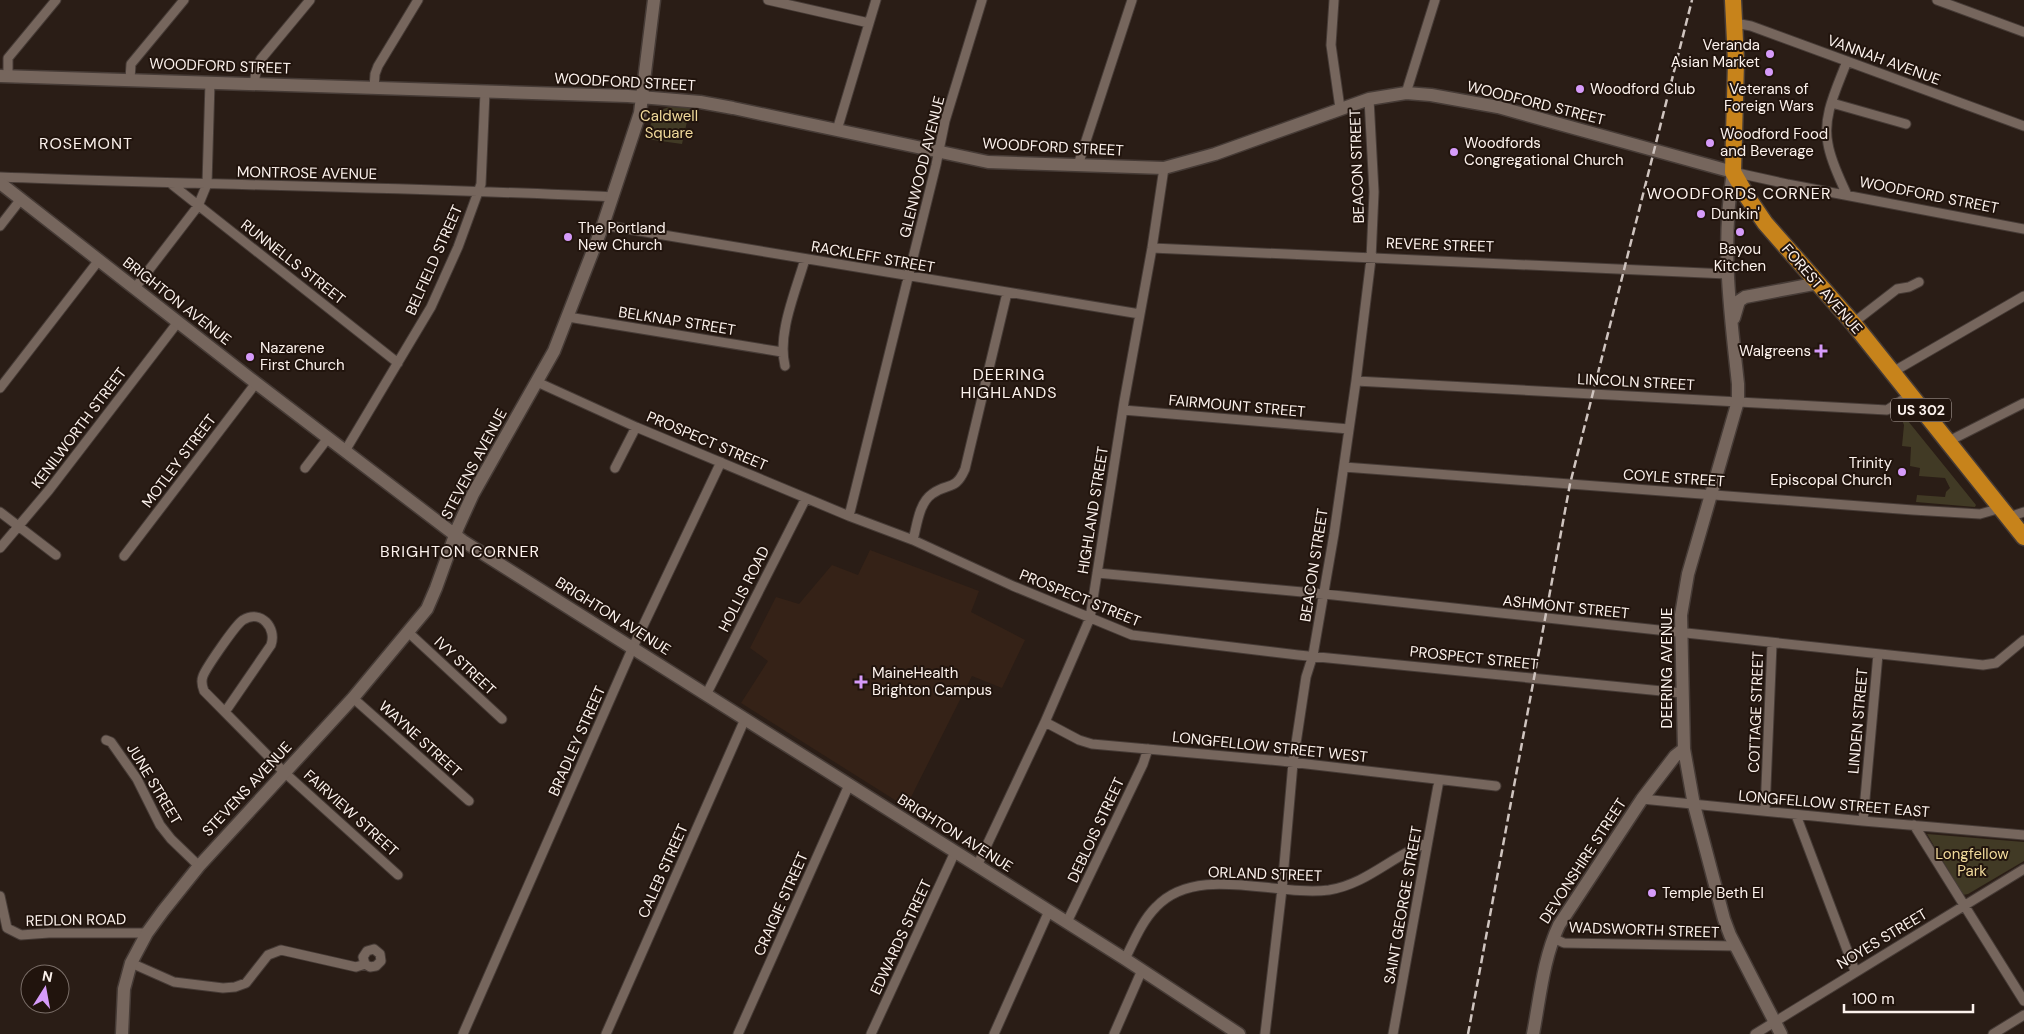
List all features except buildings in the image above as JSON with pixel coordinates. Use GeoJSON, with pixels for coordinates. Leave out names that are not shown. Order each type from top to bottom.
{"type":"FeatureCollection","features":[{"type":"Feature","properties":{"kind":"highway"},"geometry":{"type":"LineString","coordinates":[[1733,0],[1736,93],[1733,172]]}},
{"type":"Feature","properties":{"kind":"highway","name":"FOREST AVENUE"},"geometry":{"type":"LineString","coordinates":[[1733,172],[1765,223],[1853,323],[1947,442],[2011,513],[2024,537]]}},
{"type":"Feature","properties":{"kind":"main road","name":"STEVENS AVENUE"},"geometry":{"type":"LineString","coordinates":[[122,1034],[124,989],[131,963],[147,933],[178,890],[353,698],[426,609],[473,494],[554,351],[613,197],[636,131],[643,97],[654,0]]}},
{"type":"Feature","properties":{"kind":"main road","name":"WOODFORD STREET"},"geometry":{"type":"LineString","coordinates":[[4,76],[643,97],[700,102],[733,108],[988,162],[1164,168],[1215,154],[1369,98],[1406,93],[1431,94],[1519,112],[1733,172]]}},
{"type":"Feature","properties":{"kind":"main road","name":"DEERING AVENUE"},"geometry":{"type":"LineString","coordinates":[[1733,172],[1727,222],[1727,279],[1738,384],[1738,401],[1683,596],[1681,634],[1684,749],[1694,804],[1724,919],[1735,946],[1781,1034]]}},
{"type":"Feature","properties":{"kind":"main road","name":"BRIGHTON AVENUE"},"geometry":{"type":"LineString","coordinates":[[0,183],[256,383],[455,535],[1125,959],[1231,1032]]}},
{"type":"Feature","properties":{"kind":"main road"},"geometry":{"type":"LineString","coordinates":[[1727,279],[1740,296],[1745,298]]}},
{"type":"Feature","properties":{"kind":"main road"},"geometry":{"type":"LineString","coordinates":[[1732,326],[1736,309],[1740,301],[1745,298],[1819,283]]}},
{"type":"Feature","properties":{"kind":"main road","name":"DEVONSHIRE STREET"},"geometry":{"type":"LineString","coordinates":[[1533,1034],[1552,938],[1642,799],[1675,756],[1684,749]]}},
{"type":"Feature","properties":{"kind":"street"},"geometry":{"type":"LineString","coordinates":[[4,76],[8,58],[56,0]]}},
{"type":"Feature","properties":{"kind":"street"},"geometry":{"type":"LineString","coordinates":[[130,79],[131,64],[184,0]]}},
{"type":"Feature","properties":{"kind":"street"},"geometry":{"type":"LineString","coordinates":[[254,84],[256,66],[310,0]]}},
{"type":"Feature","properties":{"kind":"street"},"geometry":{"type":"LineString","coordinates":[[374,88],[374,74],[418,0]]}},
{"type":"Feature","properties":{"kind":"street"},"geometry":{"type":"LineString","coordinates":[[768,0],[869,22]]}},
{"type":"Feature","properties":{"kind":"street"},"geometry":{"type":"LineString","coordinates":[[837,130],[876,0]]}},
{"type":"Feature","properties":{"kind":"street","name":"GLENWOOD AVENUE"},"geometry":{"type":"LineString","coordinates":[[849,516],[909,277],[945,121],[982,0]]}},
{"type":"Feature","properties":{"kind":"street"},"geometry":{"type":"LineString","coordinates":[[1078,165],[1132,0]]}},
{"type":"Feature","properties":{"kind":"street"},"geometry":{"type":"LineString","coordinates":[[1334,0],[1331,45],[1340,108]]}},
{"type":"Feature","properties":{"kind":"street"},"geometry":{"type":"LineString","coordinates":[[1406,93],[1435,0]]}},
{"type":"Feature","properties":{"kind":"street"},"geometry":{"type":"LineString","coordinates":[[1937,0],[2024,32]]}},
{"type":"Feature","properties":{"kind":"street","name":"VANNAH AVENUE"},"geometry":{"type":"LineString","coordinates":[[1734,23],[1751,26],[2024,126]]}},
{"type":"Feature","properties":{"kind":"street"},"geometry":{"type":"LineString","coordinates":[[1847,62],[1832,103],[1826,134],[1828,146],[1847,195]]}},
{"type":"Feature","properties":{"kind":"street"},"geometry":{"type":"LineString","coordinates":[[135,288],[198,206],[207,184],[210,82]]}},
{"type":"Feature","properties":{"kind":"street","name":"BELFIELD STREET"},"geometry":{"type":"LineString","coordinates":[[346,451],[431,307],[480,191],[485,92]]}},
{"type":"Feature","properties":{"kind":"street","name":"BEACON STREET"},"geometry":{"type":"LineString","coordinates":[[1265,1034],[1282,889],[1293,763],[1306,676],[1313,655],[1344,467],[1371,258],[1374,192],[1369,98]]}},
{"type":"Feature","properties":{"kind":"street"},"geometry":{"type":"LineString","coordinates":[[1832,103],[1906,124]]}},
{"type":"Feature","properties":{"kind":"street","name":"HIGHLAND STREET"},"geometry":{"type":"LineString","coordinates":[[977,866],[1045,722],[1090,618],[1164,168]]}},
{"type":"Feature","properties":{"kind":"street","name":"WOODFORD STREET"},"geometry":{"type":"LineString","coordinates":[[1733,172],[1760,179],[2024,229]]}},
{"type":"Feature","properties":{"kind":"street","name":"MONTROSE AVENUE"},"geometry":{"type":"LineString","coordinates":[[0,177],[480,191],[613,197]]}},
{"type":"Feature","properties":{"kind":"street","name":"RUNNELLS STREET"},"geometry":{"type":"LineString","coordinates":[[170,183],[398,363]]}},
{"type":"Feature","properties":{"kind":"street"},"geometry":{"type":"LineString","coordinates":[[0,226],[21,199]]}},
{"type":"Feature","properties":{"kind":"street","name":"RACKLEFF STREET"},"geometry":{"type":"LineString","coordinates":[[602,225],[1140,314]]}},
{"type":"Feature","properties":{"kind":"street","name":"REVERE STREET"},"geometry":{"type":"LineString","coordinates":[[1152,248],[1371,258],[1727,279]]}},
{"type":"Feature","properties":{"kind":"street"},"geometry":{"type":"LineString","coordinates":[[784,366],[782,352],[788,320],[805,259]]}},
{"type":"Feature","properties":{"kind":"street"},"geometry":{"type":"LineString","coordinates":[[0,388],[98,260]]}},
{"type":"Feature","properties":{"kind":"street"},"geometry":{"type":"LineString","coordinates":[[1853,323],[1897,289],[1909,287],[1919,282]]}},
{"type":"Feature","properties":{"kind":"street"},"geometry":{"type":"LineString","coordinates":[[913,540],[924,503],[932,494],[953,486],[960,481],[965,469],[1007,293]]}},
{"type":"Feature","properties":{"kind":"street"},"geometry":{"type":"LineString","coordinates":[[1891,373],[2024,296]]}},
{"type":"Feature","properties":{"kind":"street","name":"BELKNAP STREET"},"geometry":{"type":"LineString","coordinates":[[568,317],[782,352]]}},
{"type":"Feature","properties":{"kind":"street","name":"KENILWORTH STREET"},"geometry":{"type":"LineString","coordinates":[[0,548],[20,527],[178,322]]}},
{"type":"Feature","properties":{"kind":"street","name":"LINCOLN STREET"},"geometry":{"type":"LineString","coordinates":[[1356,381],[1888,410],[1910,395]]}},
{"type":"Feature","properties":{"kind":"street","name":"PROSPECT STREET"},"geometry":{"type":"LineString","coordinates":[[537,382],[636,427],[849,516],[913,540],[1013,586],[1142,638],[1682,693]]}},
{"type":"Feature","properties":{"kind":"street","name":"MOTLEY STREET"},"geometry":{"type":"LineString","coordinates":[[124,556],[256,383]]}},
{"type":"Feature","properties":{"kind":"street"},"geometry":{"type":"LineString","coordinates":[[1947,442],[2024,403]]}},
{"type":"Feature","properties":{"kind":"street","name":"FAIRMOUNT STREET"},"geometry":{"type":"LineString","coordinates":[[1123,410],[1349,429]]}},
{"type":"Feature","properties":{"kind":"street"},"geometry":{"type":"LineString","coordinates":[[615,468],[636,427]]}},
{"type":"Feature","properties":{"kind":"street"},"geometry":{"type":"LineString","coordinates":[[305,468],[328,438]]}},
{"type":"Feature","properties":{"kind":"street","name":"BRADLEY STREET"},"geometry":{"type":"LineString","coordinates":[[463,1034],[633,647],[721,462]]}},
{"type":"Feature","properties":{"kind":"street","name":"COYLE STREET"},"geometry":{"type":"LineString","coordinates":[[1344,467],[1971,513],[2011,513]]}},
{"type":"Feature","properties":{"kind":"street","name":"HOLLIS ROAD"},"geometry":{"type":"LineString","coordinates":[[707,693],[806,498]]}},
{"type":"Feature","properties":{"kind":"street"},"geometry":{"type":"LineString","coordinates":[[0,512],[56,555]]}},
{"type":"Feature","properties":{"kind":"street","name":"ASHMONT STREET"},"geometry":{"type":"LineString","coordinates":[[1097,573],[1324,594],[1772,644],[1990,665],[1996,663],[2024,640]]}},
{"type":"Feature","properties":{"kind":"street","name":"FAIRVIEW STREET"},"geometry":{"type":"LineString","coordinates":[[224,712],[272,642],[273,633],[270,626],[260,618],[250,617],[238,624],[203,675],[202,685],[205,694],[285,773],[398,874]]}},
{"type":"Feature","properties":{"kind":"street","name":"IVY STREET"},"geometry":{"type":"LineString","coordinates":[[408,632],[502,719]]}},
{"type":"Feature","properties":{"kind":"street","name":"COTTAGE STREET"},"geometry":{"type":"LineString","coordinates":[[1766,811],[1772,644]]}},
{"type":"Feature","properties":{"kind":"street","name":"LINDEN STREET"},"geometry":{"type":"LineString","coordinates":[[1862,821],[1878,654]]}},
{"type":"Feature","properties":{"kind":"street","name":"WAYNE STREET"},"geometry":{"type":"LineString","coordinates":[[353,698],[469,801]]}},
{"type":"Feature","properties":{"kind":"street","name":"CALEB STREET"},"geometry":{"type":"LineString","coordinates":[[606,1034],[745,719]]}},
{"type":"Feature","properties":{"kind":"street","name":"LONGFELLOW STREET WEST"},"geometry":{"type":"LineString","coordinates":[[1045,722],[1078,740],[1092,744],[1293,763],[1496,786]]}},
{"type":"Feature","properties":{"kind":"street","name":"JUNE STREET"},"geometry":{"type":"LineString","coordinates":[[106,740],[111,742],[137,779],[160,825],[171,839],[199,866]]}},
{"type":"Feature","properties":{"kind":"street","name":"DEBLOIS STREET"},"geometry":{"type":"LineString","coordinates":[[1067,922],[1148,749]]}},
{"type":"Feature","properties":{"kind":"street","name":"SAINT GEORGE STREET"},"geometry":{"type":"LineString","coordinates":[[1393,1034],[1439,780]]}},
{"type":"Feature","properties":{"kind":"street","name":"CRAIGIE STREET"},"geometry":{"type":"LineString","coordinates":[[738,1034],[849,786]]}},
{"type":"Feature","properties":{"kind":"street","name":"LONGFELLOW STREET EAST"},"geometry":{"type":"LineString","coordinates":[[1642,799],[2024,835]]}},
{"type":"Feature","properties":{"kind":"street"},"geometry":{"type":"LineString","coordinates":[[1796,814],[1854,971]]}},
{"type":"Feature","properties":{"kind":"street"},"geometry":{"type":"LineString","coordinates":[[1914,825],[2024,1001]]}},
{"type":"Feature","properties":{"kind":"street","name":"ORLAND STREET"},"geometry":{"type":"LineString","coordinates":[[1125,959],[1144,922],[1156,907],[1169,895],[1184,888],[1200,885],[1230,885],[1321,890],[1344,886],[1374,873],[1411,849],[1427,843]]}},
{"type":"Feature","properties":{"kind":"street","name":"EDWARDS STREET"},"geometry":{"type":"LineString","coordinates":[[871,1034],[955,852]]}},
{"type":"Feature","properties":{"kind":"street","name":"NOYES STREET"},"geometry":{"type":"LineString","coordinates":[[1755,1034],[1854,971],[1964,907],[2024,869]]}},
{"type":"Feature","properties":{"kind":"street","name":"REDLON ROAD"},"geometry":{"type":"LineString","coordinates":[[0,896],[7,928],[21,935],[49,933],[147,933]]}},
{"type":"Feature","properties":{"kind":"street"},"geometry":{"type":"LineString","coordinates":[[994,1034],[1049,911]]}},
{"type":"Feature","properties":{"kind":"street","name":"WADSWORTH STREET"},"geometry":{"type":"LineString","coordinates":[[1552,938],[1564,943],[1735,946]]}},
{"type":"Feature","properties":{"kind":"street"},"geometry":{"type":"LineString","coordinates":[[131,963],[174,982],[223,988],[235,987],[246,983],[268,955],[282,950],[354,967],[365,964]]}},
{"type":"Feature","properties":{"kind":"street"},"geometry":{"type":"LineString","coordinates":[[1114,1034],[1142,970]]}},
{"type":"Feature","properties":{"kind":"street"},"geometry":{"type":"LineString","coordinates":[[1993,1034],[2024,1015]]}},
{"type":"Feature","properties":{"kind":"shaded area","name":"MaineHealth Brighton Campus"},"geometry":{"type":"Polygon","coordinates":[[[870,550],[979,591],[971,612],[1025,640],[1002,688],[972,676],[906,807],[741,703],[768,661],[750,648],[776,597],[799,604],[832,565],[858,575],[870,550]]]}},
{"type":"Feature","properties":{"kind":"green space","name":"Caldwell Square"},"geometry":{"type":"Polygon","coordinates":[[[665,108],[690,108],[682,144],[646,139],[656,114],[665,108]]]}},
{"type":"Feature","properties":{"kind":"green space"},"geometry":{"type":"Polygon","coordinates":[[[1902,420],[1908,421],[1976,505],[1975,507],[1916,502],[1917,495],[1945,497],[1946,492],[1950,488],[1945,478],[1919,476],[1920,468],[1910,466],[1911,447],[1902,446],[1904,425],[1902,420]]]}},
{"type":"Feature","properties":{"kind":"green space","name":"Longfellow Park"},"geometry":{"type":"Polygon","coordinates":[[[1927,834],[2024,842],[2024,861],[1968,894],[1963,895],[1927,834]]]}},
{"type":"Feature","properties":{"kind":"railway"},"geometry":{"type":"LineString","coordinates":[[1468,1034],[1570,484],[1692,0]]}},
{"type":"Feature","properties":{"kind":"place","name":"Veranda Asian Market"},"geometry":{"type":"Point","coordinates":[1770,54]}},
{"type":"Feature","properties":{"kind":"place","name":"Veterans of Foreign Wars"},"geometry":{"type":"Point","coordinates":[1769,72]}},
{"type":"Feature","properties":{"kind":"place","name":"Woodford Club"},"geometry":{"type":"Point","coordinates":[1580,89]}},
{"type":"Feature","properties":{"kind":"place","name":"Woodford Food and Beverage"},"geometry":{"type":"Point","coordinates":[1710,143]}},
{"type":"Feature","properties":{"kind":"place","name":"Woodfords Congregational Church"},"geometry":{"type":"Point","coordinates":[1454,152]}},
{"type":"Feature","properties":{"kind":"place","name":"Dunkin'"},"geometry":{"type":"Point","coordinates":[1701,214]}},
{"type":"Feature","properties":{"kind":"place","name":"Bayou Kitchen"},"geometry":{"type":"Point","coordinates":[1740,232]}},
{"type":"Feature","properties":{"kind":"place","name":"The Portland New Church"},"geometry":{"type":"Point","coordinates":[568,237]}},
{"type":"Feature","properties":{"kind":"place","name":"Walgreens"},"geometry":{"type":"Point","coordinates":[1821,351]}},
{"type":"Feature","properties":{"kind":"place","name":"Nazarene First Church"},"geometry":{"type":"Point","coordinates":[250,357]}},
{"type":"Feature","properties":{"kind":"place","name":"Trinity Episcopal Church"},"geometry":{"type":"Point","coordinates":[1902,472]}},
{"type":"Feature","properties":{"kind":"place","name":"MaineHealth Brighton Campus"},"geometry":{"type":"Point","coordinates":[861,682]}},
{"type":"Feature","properties":{"kind":"place","name":"Temple Beth El"},"geometry":{"type":"Point","coordinates":[1652,893]}},
{"type":"Feature","properties":{"kind":"district","name":"ROSEMONT"},"geometry":{"type":"Point","coordinates":[86,143]}},
{"type":"Feature","properties":{"kind":"district","name":"WOODFORDS CORNER"},"geometry":{"type":"Point","coordinates":[1739,193]}},
{"type":"Feature","properties":{"kind":"district","name":"DEERING HIGHLANDS"},"geometry":{"type":"Point","coordinates":[1009,383]}},
{"type":"Feature","properties":{"kind":"district","name":"BRIGHTON CORNER"},"geometry":{"type":"Point","coordinates":[460,551]}}]}
